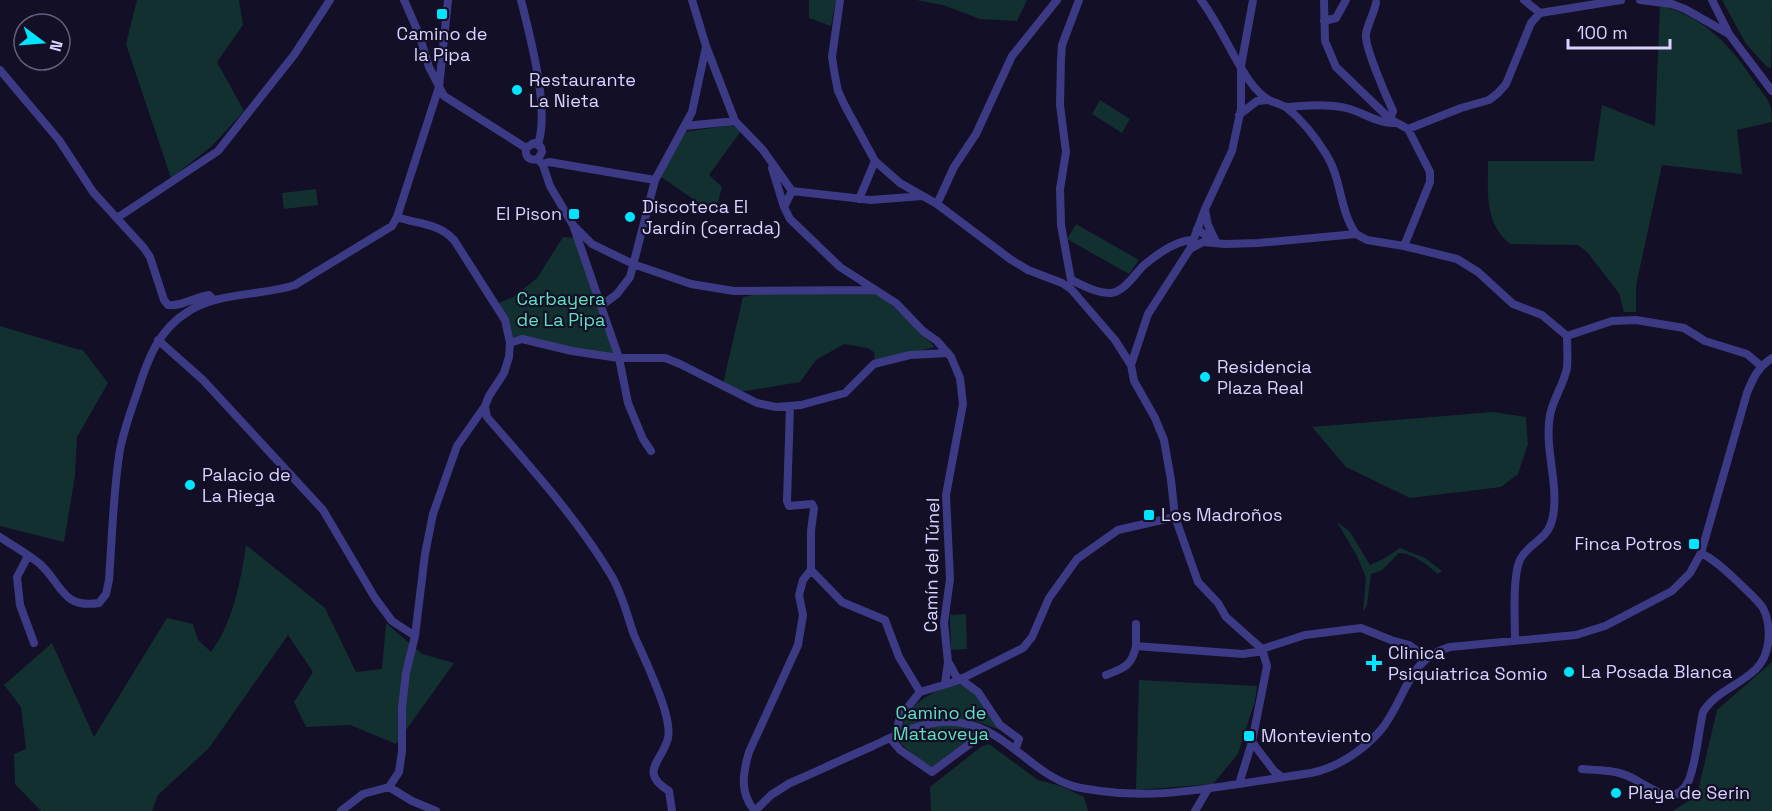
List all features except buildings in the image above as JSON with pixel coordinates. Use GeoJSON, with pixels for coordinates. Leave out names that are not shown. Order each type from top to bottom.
{"type":"FeatureCollection","features":[{"type":"Feature","properties":{"kind":"street"},"geometry":{"type":"LineString","coordinates":[[117,218],[218,151],[294,55],[330,0]]}},
{"type":"Feature","properties":{"kind":"street"},"geometry":{"type":"LineString","coordinates":[[404,0],[419,34],[429,67],[439,87],[450,101],[526,148]]}},
{"type":"Feature","properties":{"kind":"street"},"geometry":{"type":"LineString","coordinates":[[0,537],[40,564],[73,601],[85,605],[99,603],[106,594],[110,580],[119,454],[148,359],[158,340],[172,323],[190,310],[214,300],[278,291],[295,285],[392,226],[397,217],[439,87],[448,0]]}},
{"type":"Feature","properties":{"kind":"street"},"geometry":{"type":"LineString","coordinates":[[521,0],[532,45],[542,117],[542,133],[538,144]]}},
{"type":"Feature","properties":{"kind":"street"},"geometry":{"type":"LineString","coordinates":[[692,0],[706,46],[735,121],[763,150],[792,191],[859,199],[891,200],[923,196]]}},
{"type":"Feature","properties":{"kind":"street"},"geometry":{"type":"LineString","coordinates":[[840,0],[832,57],[837,83],[845,106],[875,161],[900,183],[937,204],[1010,259],[1028,270],[1062,283],[1071,289],[1115,340],[1131,365],[1134,381],[1155,418],[1164,440],[1175,517],[1198,582],[1218,603],[1226,616],[1262,650],[1267,666],[1252,742],[1239,784]]}},
{"type":"Feature","properties":{"kind":"street"},"geometry":{"type":"LineString","coordinates":[[937,204],[954,167],[976,134],[1012,56],[1057,0]]}},
{"type":"Feature","properties":{"kind":"street"},"geometry":{"type":"LineString","coordinates":[[1079,0],[1062,45],[1061,59],[1060,105],[1066,152],[1060,189],[1060,225],[1071,280],[1090,289],[1112,293],[1121,290],[1144,265],[1163,252],[1182,241],[1193,240]]}},
{"type":"Feature","properties":{"kind":"street"},"geometry":{"type":"LineString","coordinates":[[1201,0],[1212,14],[1248,79],[1268,100],[1286,107],[1327,155],[1338,180],[1344,212],[1356,234],[1367,240],[1457,259],[1478,272],[1513,304],[1542,315],[1567,336],[1567,369],[1550,414],[1548,441],[1554,502],[1553,516],[1542,539],[1522,556],[1518,564],[1515,640]]}},
{"type":"Feature","properties":{"kind":"street"},"geometry":{"type":"LineString","coordinates":[[1131,365],[1148,314],[1190,249],[1205,209],[1232,151],[1239,115],[1241,66],[1253,0]]}},
{"type":"Feature","properties":{"kind":"street"},"geometry":{"type":"LineString","coordinates":[[1324,0],[1325,41],[1336,67],[1394,121],[1408,129],[1430,172],[1430,182],[1404,246]]}},
{"type":"Feature","properties":{"kind":"street"},"geometry":{"type":"LineString","coordinates":[[1324,21],[1332,21],[1336,18],[1346,0]]}},
{"type":"Feature","properties":{"kind":"street"},"geometry":{"type":"LineString","coordinates":[[1524,0],[1540,14]]}},
{"type":"Feature","properties":{"kind":"street"},"geometry":{"type":"LineString","coordinates":[[1408,129],[1461,108],[1489,100],[1498,93],[1506,84],[1531,23],[1540,14],[1621,0]]}},
{"type":"Feature","properties":{"kind":"street"},"geometry":{"type":"LineString","coordinates":[[1640,0],[1672,4],[1729,34]]}},
{"type":"Feature","properties":{"kind":"street"},"geometry":{"type":"LineString","coordinates":[[1712,0],[1729,34],[1772,91]]}},
{"type":"Feature","properties":{"kind":"street"},"geometry":{"type":"LineString","coordinates":[[1376,3],[1366,35],[1382,86],[1393,111],[1394,121]]}},
{"type":"Feature","properties":{"kind":"street"},"geometry":{"type":"LineString","coordinates":[[601,306],[623,287],[630,277],[655,180],[692,111],[706,46]]}},
{"type":"Feature","properties":{"kind":"street"},"geometry":{"type":"LineString","coordinates":[[0,70],[59,140],[93,192],[150,256],[164,300],[168,305],[175,306],[209,295],[214,300]]}},
{"type":"Feature","properties":{"kind":"street"},"geometry":{"type":"LineString","coordinates":[[1239,115],[1257,101],[1268,100]]}},
{"type":"Feature","properties":{"kind":"street"},"geometry":{"type":"LineString","coordinates":[[1286,107],[1327,105],[1348,108],[1389,124],[1394,121]]}},
{"type":"Feature","properties":{"kind":"street"},"geometry":{"type":"LineString","coordinates":[[685,126],[735,121]]}},
{"type":"Feature","properties":{"kind":"street"},"geometry":{"type":"LineString","coordinates":[[526,148],[538,144]]}},
{"type":"Feature","properties":{"kind":"street"},"geometry":{"type":"LineString","coordinates":[[538,144],[543,152],[540,162],[550,186],[573,225],[619,358],[628,403],[643,439],[651,451]]}},
{"type":"Feature","properties":{"kind":"street"},"geometry":{"type":"LineString","coordinates":[[526,148],[525,153],[528,158],[540,162],[655,180]]}},
{"type":"Feature","properties":{"kind":"street","name":"Camín del Túnel"},"geometry":{"type":"LineString","coordinates":[[769,160],[790,219],[840,267],[896,303],[923,331],[937,341],[948,352],[960,378],[963,404],[946,495],[950,579],[944,623],[948,662],[945,684]]}},
{"type":"Feature","properties":{"kind":"street"},"geometry":{"type":"LineString","coordinates":[[859,199],[875,161]]}},
{"type":"Feature","properties":{"kind":"street"},"geometry":{"type":"LineString","coordinates":[[784,207],[792,191]]}},
{"type":"Feature","properties":{"kind":"street"},"geometry":{"type":"LineString","coordinates":[[1205,209],[1208,225],[1216,242]]}},
{"type":"Feature","properties":{"kind":"street"},"geometry":{"type":"LineString","coordinates":[[341,811],[363,794],[389,786],[399,772],[405,684],[415,636],[425,554],[433,514],[457,447],[485,406],[504,373],[509,357],[508,330],[500,311],[447,232],[397,217]]}},
{"type":"Feature","properties":{"kind":"street"},"geometry":{"type":"LineString","coordinates":[[573,225],[597,246],[633,264],[691,284],[734,291],[877,290]]}},
{"type":"Feature","properties":{"kind":"street"},"geometry":{"type":"LineString","coordinates":[[1197,229],[1216,242]]}},
{"type":"Feature","properties":{"kind":"street"},"geometry":{"type":"LineString","coordinates":[[1190,249],[1203,242],[1258,243],[1356,234]]}},
{"type":"Feature","properties":{"kind":"street"},"geometry":{"type":"LineString","coordinates":[[585,260],[590,250],[597,246]]}},
{"type":"Feature","properties":{"kind":"street"},"geometry":{"type":"LineString","coordinates":[[1567,336],[1612,321],[1636,320],[1684,328],[1705,341],[1747,354],[1761,366]]}},
{"type":"Feature","properties":{"kind":"street"},"geometry":{"type":"LineString","coordinates":[[510,343],[522,339],[572,351],[619,358],[665,358],[757,403],[776,407],[790,406],[845,393],[874,364],[910,355],[948,352]]}},
{"type":"Feature","properties":{"kind":"street"},"geometry":{"type":"LineString","coordinates":[[158,340],[203,380],[323,510],[375,598],[392,621],[415,636]]}},
{"type":"Feature","properties":{"kind":"street"},"geometry":{"type":"LineString","coordinates":[[790,406],[787,501],[789,506],[812,504],[814,508],[811,531],[811,570],[803,580],[799,595],[803,615],[798,645],[749,752],[745,768],[743,785],[750,805],[755,811],[771,795],[790,783],[893,737],[918,727],[941,722],[961,723],[1000,737],[1041,771],[1073,786],[1123,794],[1151,795],[1208,789],[1315,772],[1346,761],[1380,731],[1415,670],[1426,657],[1439,650],[1576,635],[1605,627],[1672,591],[1690,573],[1701,553],[1747,393],[1761,366],[1772,358]]}},
{"type":"Feature","properties":{"kind":"street"},"geometry":{"type":"LineString","coordinates":[[485,406],[487,417],[564,507],[612,575],[635,635],[654,676],[665,712],[668,739],[654,767],[654,777],[659,785],[669,791],[672,811]]}},
{"type":"Feature","properties":{"kind":"street"},"geometry":{"type":"LineString","coordinates":[[980,728],[971,743],[932,772],[900,750],[893,737],[900,717],[920,692],[960,679],[1023,648],[1032,637],[1050,598],[1077,559],[1118,530],[1175,517]]}},
{"type":"Feature","properties":{"kind":"street"},"geometry":{"type":"LineString","coordinates":[[1582,769],[1614,772],[1639,782],[1647,790],[1663,798],[1673,800],[1679,798],[1690,779],[1703,712],[1709,703],[1757,668],[1765,657],[1770,642],[1764,610],[1713,559],[1701,553]]}},
{"type":"Feature","properties":{"kind":"street"},"geometry":{"type":"LineString","coordinates":[[28,556],[17,577],[20,605],[34,644]]}},
{"type":"Feature","properties":{"kind":"street"},"geometry":{"type":"LineString","coordinates":[[811,570],[842,602],[885,620],[899,657],[920,692]]}},
{"type":"Feature","properties":{"kind":"street"},"geometry":{"type":"LineString","coordinates":[[1106,675],[1129,664],[1134,657],[1137,624]]}},
{"type":"Feature","properties":{"kind":"street"},"geometry":{"type":"LineString","coordinates":[[1136,646],[1243,654],[1305,635],[1361,628],[1410,645],[1426,657]]}},
{"type":"Feature","properties":{"kind":"street"},"geometry":{"type":"LineString","coordinates":[[948,662],[956,676],[978,692],[1000,725],[1019,740],[1016,748]]}},
{"type":"Feature","properties":{"kind":"street"},"geometry":{"type":"LineString","coordinates":[[1252,742],[1282,777]]}},
{"type":"Feature","properties":{"kind":"street"},"geometry":{"type":"LineString","coordinates":[[389,786],[412,801],[436,811]]}},
{"type":"Feature","properties":{"kind":"street"},"geometry":{"type":"LineString","coordinates":[[1195,811],[1208,789]]}},
{"type":"Feature","properties":{"kind":"green space"},"geometry":{"type":"Polygon","coordinates":[[[137,0],[239,0],[243,25],[217,62],[244,111],[212,146],[171,178],[126,44],[137,0]]]}},
{"type":"Feature","properties":{"kind":"green space"},"geometry":{"type":"Polygon","coordinates":[[[809,0],[836,0],[831,26],[809,18],[809,0]]]}},
{"type":"Feature","properties":{"kind":"green space"},"geometry":{"type":"Polygon","coordinates":[[[916,0],[1027,0],[1017,21],[980,19],[943,5],[916,0]]]}},
{"type":"Feature","properties":{"kind":"green space"},"geometry":{"type":"Polygon","coordinates":[[[1722,0],[1772,0],[1771,68],[1767,67],[1746,44],[1722,0]]]}},
{"type":"Feature","properties":{"kind":"green space"},"geometry":{"type":"Polygon","coordinates":[[[1660,5],[1690,17],[1725,44],[1745,67],[1768,100],[1772,122],[1737,130],[1742,174],[1662,165],[1636,286],[1636,312],[1624,312],[1619,293],[1587,252],[1578,245],[1510,244],[1496,226],[1489,206],[1488,161],[1594,161],[1602,105],[1655,126],[1660,5]]]}},
{"type":"Feature","properties":{"kind":"green space"},"geometry":{"type":"Polygon","coordinates":[[[1100,100],[1130,119],[1122,133],[1092,114],[1100,100]]]}},
{"type":"Feature","properties":{"kind":"green space"},"geometry":{"type":"Polygon","coordinates":[[[732,125],[741,131],[709,175],[722,187],[715,214],[661,177],[684,132],[732,125]]]}},
{"type":"Feature","properties":{"kind":"green space"},"geometry":{"type":"Polygon","coordinates":[[[316,189],[318,205],[284,209],[282,193],[316,189]]]}},
{"type":"Feature","properties":{"kind":"green space"},"geometry":{"type":"Polygon","coordinates":[[[1076,224],[1139,260],[1129,274],[1067,239],[1076,224]]]}},
{"type":"Feature","properties":{"kind":"green space","name":"Carbayera de La Pipa"},"geometry":{"type":"Polygon","coordinates":[[[563,237],[578,238],[619,358],[522,339],[510,343],[496,304],[513,297],[537,278],[563,237]]]}},
{"type":"Feature","properties":{"kind":"green space"},"geometry":{"type":"Polygon","coordinates":[[[757,294],[878,294],[935,347],[875,362],[874,352],[867,348],[844,344],[816,360],[800,382],[739,392],[723,384],[743,297],[757,294]]]}},
{"type":"Feature","properties":{"kind":"green space"},"geometry":{"type":"Polygon","coordinates":[[[0,326],[82,349],[108,383],[77,437],[75,476],[64,542],[0,526],[0,326]]]}},
{"type":"Feature","properties":{"kind":"green space"},"geometry":{"type":"Polygon","coordinates":[[[1493,412],[1526,417],[1528,444],[1518,474],[1501,487],[1410,498],[1346,467],[1312,427],[1493,412]]]}},
{"type":"Feature","properties":{"kind":"green space"},"geometry":{"type":"Polygon","coordinates":[[[1337,522],[1350,532],[1370,565],[1400,548],[1425,558],[1442,571],[1438,574],[1415,558],[1399,553],[1382,570],[1371,574],[1367,605],[1363,612],[1366,578],[1357,556],[1337,522]]]}},
{"type":"Feature","properties":{"kind":"green space"},"geometry":{"type":"Polygon","coordinates":[[[246,545],[325,608],[356,672],[382,669],[386,623],[422,654],[454,663],[396,744],[350,725],[306,727],[294,702],[313,672],[288,635],[209,748],[158,795],[152,811],[41,811],[15,784],[14,754],[26,749],[21,707],[4,685],[52,643],[94,737],[167,618],[193,624],[198,640],[211,652],[219,641],[230,615],[239,587],[246,545]]]}},
{"type":"Feature","properties":{"kind":"green space"},"geometry":{"type":"Polygon","coordinates":[[[966,614],[967,649],[951,650],[950,615],[966,614]]]}},
{"type":"Feature","properties":{"kind":"green space"},"geometry":{"type":"Polygon","coordinates":[[[1772,662],[1772,811],[1673,811],[1697,795],[1717,710],[1772,662]]]}},
{"type":"Feature","properties":{"kind":"green space"},"geometry":{"type":"Polygon","coordinates":[[[1139,680],[1257,686],[1255,701],[1238,754],[1213,784],[1136,790],[1139,680]]]}},
{"type":"Feature","properties":{"kind":"green space","name":"Camino de Mataoveya"},"geometry":{"type":"Polygon","coordinates":[[[964,684],[975,694],[1001,730],[975,721],[968,742],[933,767],[921,762],[898,741],[906,717],[912,708],[929,695],[964,684]]]}},
{"type":"Feature","properties":{"kind":"green space"},"geometry":{"type":"Polygon","coordinates":[[[989,744],[1038,780],[1061,786],[1084,797],[1088,811],[931,811],[930,787],[982,746],[989,744]]]}},
{"type":"Feature","properties":{"kind":"place","name":"Camino de la Pipa"},"geometry":{"type":"Point","coordinates":[442,14]}},
{"type":"Feature","properties":{"kind":"place","name":"Restaurante La Nieta"},"geometry":{"type":"Point","coordinates":[517,90]}},
{"type":"Feature","properties":{"kind":"place","name":"El Pison"},"geometry":{"type":"Point","coordinates":[574,214]}},
{"type":"Feature","properties":{"kind":"place","name":"Discoteca El Jardín (cerrada)"},"geometry":{"type":"Point","coordinates":[630,217]}},
{"type":"Feature","properties":{"kind":"place","name":"Residencia Plaza Real"},"geometry":{"type":"Point","coordinates":[1205,377]}},
{"type":"Feature","properties":{"kind":"place","name":"Palacio de La Riega"},"geometry":{"type":"Point","coordinates":[190,485]}},
{"type":"Feature","properties":{"kind":"place","name":"Los Madroños"},"geometry":{"type":"Point","coordinates":[1149,515]}},
{"type":"Feature","properties":{"kind":"place","name":"Finca Potros"},"geometry":{"type":"Point","coordinates":[1694,544]}},
{"type":"Feature","properties":{"kind":"place","name":"Clinica Psiquiatrica Somio"},"geometry":{"type":"Point","coordinates":[1374,663]}},
{"type":"Feature","properties":{"kind":"place","name":"La Posada Blanca"},"geometry":{"type":"Point","coordinates":[1569,672]}},
{"type":"Feature","properties":{"kind":"place","name":"Monteviento"},"geometry":{"type":"Point","coordinates":[1249,736]}},
{"type":"Feature","properties":{"kind":"place","name":"Playa de Serin"},"geometry":{"type":"Point","coordinates":[1616,793]}}]}
